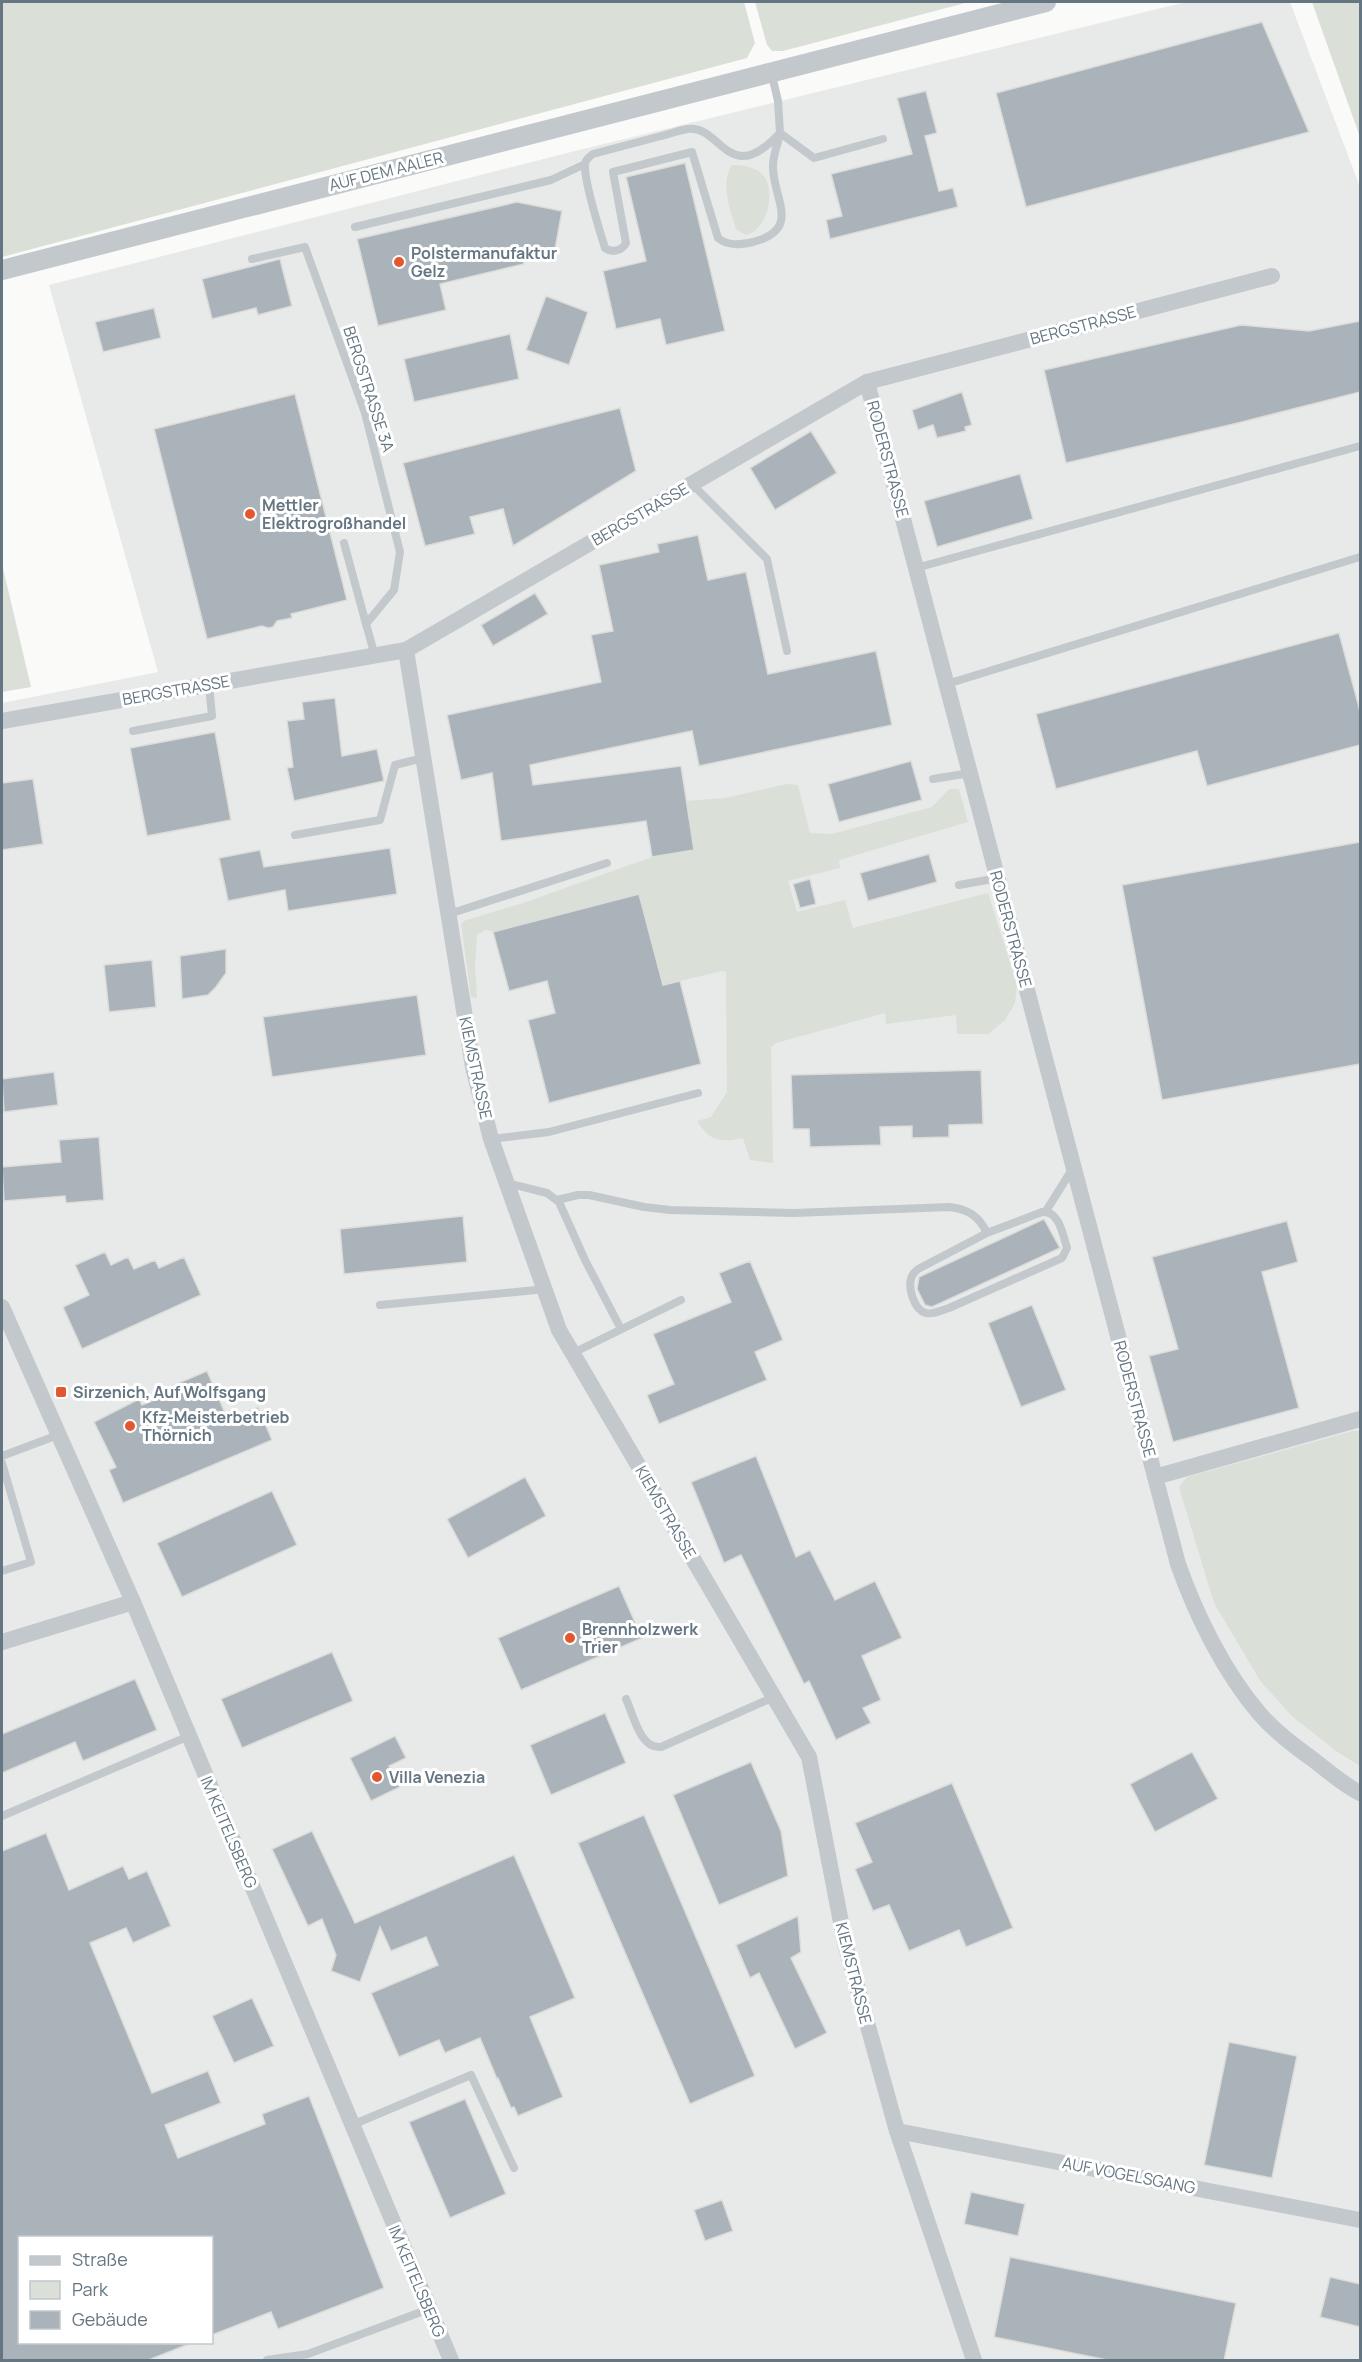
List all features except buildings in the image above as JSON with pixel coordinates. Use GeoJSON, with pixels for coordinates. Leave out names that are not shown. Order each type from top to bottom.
{"type":"FeatureCollection","features":[{"type":"Feature","properties":{"kind":"street","name":"AUF DEM AALER"},"geometry":{"type":"LineString","coordinates":[[2,270],[1046,2]]}},
{"type":"Feature","properties":{"kind":"street","name":"BERGSTRASSE"},"geometry":{"type":"LineString","coordinates":[[2,721],[406,650],[867,382],[1272,276]]}},
{"type":"Feature","properties":{"kind":"street","name":"RODERSTRASSE"},"geometry":{"type":"LineString","coordinates":[[867,382],[1178,1564],[1191,1601],[1215,1648],[1259,1713],[1291,1744],[1360,1792]]}},
{"type":"Feature","properties":{"kind":"street","name":"KIEMSTRASSE"},"geometry":{"type":"LineString","coordinates":[[406,650],[474,1067],[491,1139],[560,1330],[809,1756],[845,1942],[897,2131],[974,2361]]}},
{"type":"Feature","properties":{"kind":"street","name":"IM KEITELSBERG"},"geometry":{"type":"LineString","coordinates":[[2,1307],[133,1602],[451,2361]]}},
{"type":"Feature","properties":{"kind":"street","name":"RODERSTRASSE"},"geometry":{"type":"LineString","coordinates":[[1155,1477],[1360,1419]]}},
{"type":"Feature","properties":{"kind":"street"},"geometry":{"type":"LineString","coordinates":[[2,1642],[133,1602]]}},
{"type":"Feature","properties":{"kind":"street","name":"AUF VOGELSGANG"},"geometry":{"type":"LineString","coordinates":[[897,2131],[1360,2220]]}},
{"type":"Feature","properties":{"kind":"lane"},"geometry":{"type":"LineString","coordinates":[[771,71],[778,101],[780,133],[773,166],[783,215],[780,226],[766,238],[751,242],[725,243],[718,238],[692,152],[613,172],[626,243],[622,249],[614,251],[605,248],[585,164],[593,154],[689,129],[705,134],[734,155],[747,156],[771,143],[780,133]]}},
{"type":"Feature","properties":{"kind":"lane"},"geometry":{"type":"LineString","coordinates":[[780,133],[814,158],[883,139]]}},
{"type":"Feature","properties":{"kind":"lane"},"geometry":{"type":"LineString","coordinates":[[356,227],[551,180],[585,164]]}},
{"type":"Feature","properties":{"kind":"lane","name":"BERGSTRASSE 3A"},"geometry":{"type":"LineString","coordinates":[[252,259],[304,247],[365,413],[400,552],[394,590],[366,624]]}},
{"type":"Feature","properties":{"kind":"lane"},"geometry":{"type":"LineString","coordinates":[[916,568],[1360,446]]}},
{"type":"Feature","properties":{"kind":"lane"},"geometry":{"type":"LineString","coordinates":[[692,484],[767,559],[787,651]]}},
{"type":"Feature","properties":{"kind":"lane"},"geometry":{"type":"LineString","coordinates":[[344,543],[375,656]]}},
{"type":"Feature","properties":{"kind":"lane"},"geometry":{"type":"LineString","coordinates":[[947,684],[1360,556]]}},
{"type":"Feature","properties":{"kind":"lane"},"geometry":{"type":"LineString","coordinates":[[133,731],[212,716],[209,685]]}},
{"type":"Feature","properties":{"kind":"lane"},"geometry":{"type":"LineString","coordinates":[[296,834],[380,820],[395,765],[423,758]]}},
{"type":"Feature","properties":{"kind":"lane"},"geometry":{"type":"LineString","coordinates":[[933,779],[970,773]]}},
{"type":"Feature","properties":{"kind":"lane"},"geometry":{"type":"LineString","coordinates":[[449,914],[608,863]]}},
{"type":"Feature","properties":{"kind":"lane"},"geometry":{"type":"LineString","coordinates":[[959,885],[998,878]]}},
{"type":"Feature","properties":{"kind":"lane"},"geometry":{"type":"LineString","coordinates":[[491,1139],[549,1132],[698,1093]]}},
{"type":"Feature","properties":{"kind":"lane"},"geometry":{"type":"LineString","coordinates":[[1046,1211],[1056,1217],[1066,1245],[1066,1252],[1062,1258],[949,1308],[929,1314],[917,1308],[911,1280],[916,1270],[987,1233],[1046,1211],[1074,1167]]}},
{"type":"Feature","properties":{"kind":"lane"},"geometry":{"type":"LineString","coordinates":[[507,1183],[547,1193],[557,1200],[621,1329]]}},
{"type":"Feature","properties":{"kind":"lane"},"geometry":{"type":"LineString","coordinates":[[557,1200],[589,1195],[670,1210],[794,1213],[950,1208],[970,1212],[980,1220],[987,1233]]}},
{"type":"Feature","properties":{"kind":"lane"},"geometry":{"type":"LineString","coordinates":[[380,1305],[546,1289]]}},
{"type":"Feature","properties":{"kind":"lane"},"geometry":{"type":"LineString","coordinates":[[573,1353],[681,1300]]}},
{"type":"Feature","properties":{"kind":"lane"},"geometry":{"type":"LineString","coordinates":[[2,1456],[58,1435]]}},
{"type":"Feature","properties":{"kind":"lane"},"geometry":{"type":"LineString","coordinates":[[2,1463],[31,1562],[2,1571]]}},
{"type":"Feature","properties":{"kind":"lane"},"geometry":{"type":"LineString","coordinates":[[626,1699],[642,1736],[649,1746],[661,1747],[774,1697]]}},
{"type":"Feature","properties":{"kind":"lane"},"geometry":{"type":"LineString","coordinates":[[2,1816],[189,1736]]}},
{"type":"Feature","properties":{"kind":"lane"},"geometry":{"type":"LineString","coordinates":[[352,2126],[471,2074],[514,2168]]}},
{"type":"Feature","properties":{"kind":"lane"},"geometry":{"type":"LineString","coordinates":[[267,2361],[308,2354],[429,2309]]}},
{"type":"Feature","properties":{"kind":"shaded area"},"geometry":{"type":"Polygon","coordinates":[[[1186,2],[1290,2],[1360,187],[1360,2360],[2,2360],[2,703],[158,672],[49,285],[571,152],[1186,2]]]}},
{"type":"Feature","properties":{"kind":"green space"},"geometry":{"type":"Polygon","coordinates":[[[2,2],[744,2],[755,43],[747,58],[2,257],[2,2]]]}},
{"type":"Feature","properties":{"kind":"green space"},"geometry":{"type":"Polygon","coordinates":[[[755,2],[969,2],[783,51],[772,51],[767,45],[755,2]]]}},
{"type":"Feature","properties":{"kind":"green space"},"geometry":{"type":"Polygon","coordinates":[[[1312,2],[1360,2],[1360,137],[1312,2]]]}},
{"type":"Feature","properties":{"kind":"green space"},"geometry":{"type":"Polygon","coordinates":[[[732,165],[749,167],[760,172],[769,190],[768,209],[764,218],[753,232],[746,235],[736,229],[729,205],[726,188],[728,172],[732,165]]]}},
{"type":"Feature","properties":{"kind":"green space"},"geometry":{"type":"Polygon","coordinates":[[[2,564],[31,687],[2,692],[2,564]]]}},
{"type":"Feature","properties":{"kind":"green space"},"geometry":{"type":"Polygon","coordinates":[[[787,784],[798,785],[810,833],[832,834],[932,807],[949,789],[959,789],[968,822],[839,860],[840,868],[788,881],[797,912],[845,900],[853,928],[988,893],[1017,985],[1015,1003],[1005,1020],[988,1034],[957,1034],[956,1015],[886,1024],[885,1013],[776,1043],[771,1047],[773,1163],[750,1160],[743,1138],[716,1139],[706,1133],[697,1121],[711,1117],[727,1092],[726,972],[663,985],[639,894],[494,932],[485,930],[477,935],[475,966],[477,998],[471,997],[461,924],[466,920],[523,903],[652,857],[694,850],[686,801],[725,798],[787,784]]]}},
{"type":"Feature","properties":{"kind":"green space"},"geometry":{"type":"Polygon","coordinates":[[[1360,1431],[1360,1766],[1336,1751],[1292,1716],[1261,1682],[1214,1603],[1179,1487],[1187,1477],[1360,1431]]]}},
{"type":"Feature","properties":{"kind":"place","name":"Polstermanufaktur Gelz"},"geometry":{"type":"Point","coordinates":[399,262]}},
{"type":"Feature","properties":{"kind":"place","name":"Mettler Elektrogroßhandel"},"geometry":{"type":"Point","coordinates":[250,514]}},
{"type":"Feature","properties":{"kind":"place","name":"Sirzenich, Auf Wolfsgang"},"geometry":{"type":"Point","coordinates":[61,1392]}},
{"type":"Feature","properties":{"kind":"place","name":"Kfz-Meisterbetrieb Thörnich"},"geometry":{"type":"Point","coordinates":[130,1426]}},
{"type":"Feature","properties":{"kind":"place","name":"Brennholzwerk Trier"},"geometry":{"type":"Point","coordinates":[570,1638]}},
{"type":"Feature","properties":{"kind":"place","name":"Villa Venezia"},"geometry":{"type":"Point","coordinates":[377,1777]}}]}
